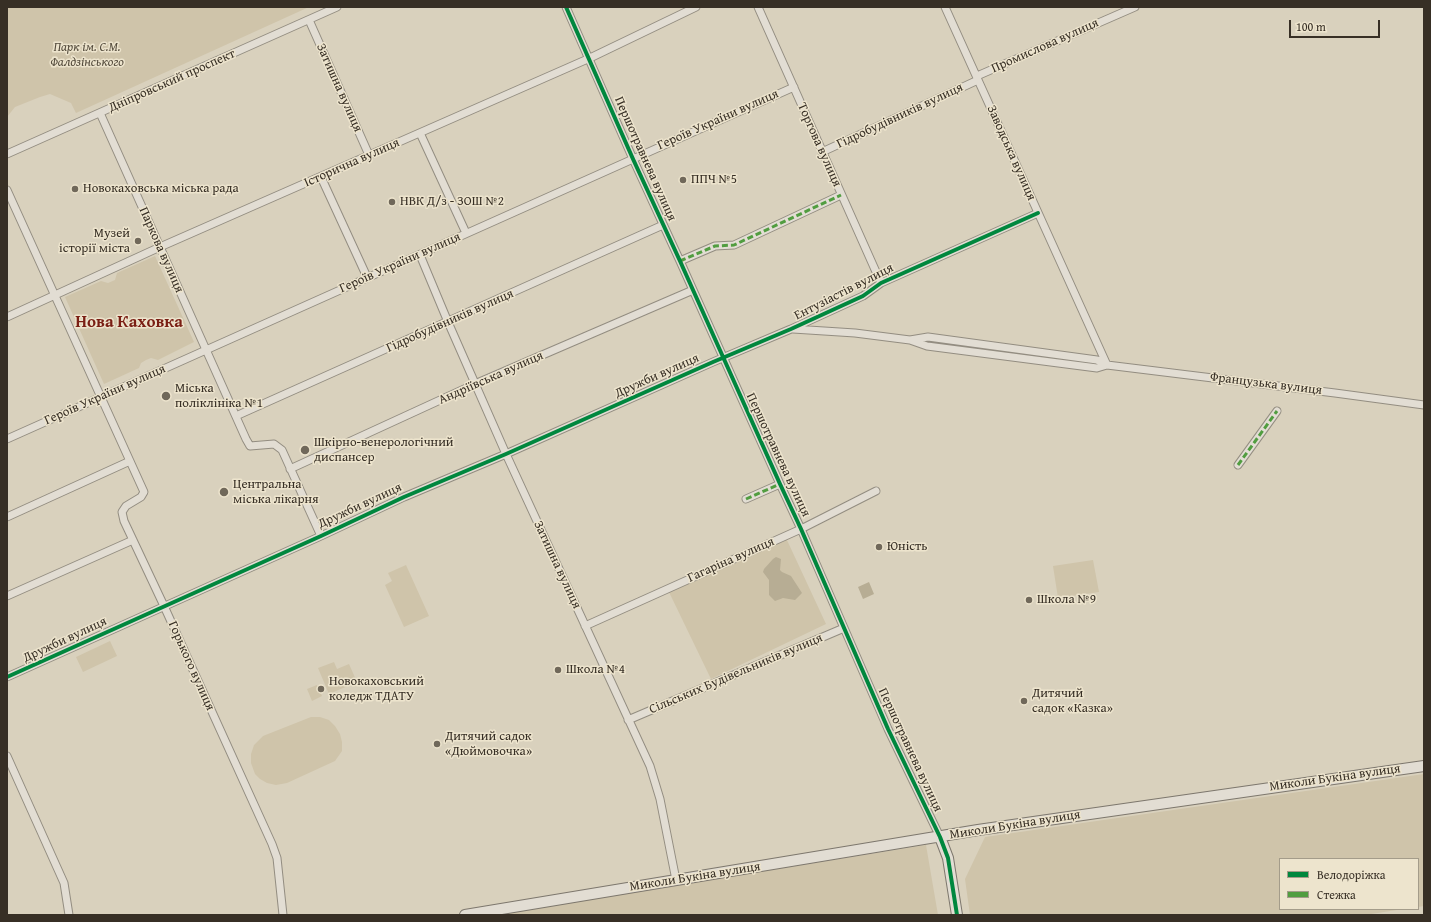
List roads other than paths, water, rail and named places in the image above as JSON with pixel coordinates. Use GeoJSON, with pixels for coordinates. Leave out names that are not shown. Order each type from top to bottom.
{"type":"FeatureCollection","features":[{"type":"Feature","properties":{"kind":"street","name":"Дніпровський проспект"},"geometry":{"type":"LineString","coordinates":[[7,154],[337,7]]}},
{"type":"Feature","properties":{"kind":"street","name":"Першотравнева вулиця"},"geometry":{"type":"LineString","coordinates":[[566,7],[590,58],[632,158],[801,529],[888,729],[940,837],[948,858],[957,915]]}},
{"type":"Feature","properties":{"kind":"street","name":"Історична вулиця"},"geometry":{"type":"LineString","coordinates":[[7,317],[160,247],[590,58],[696,7]]}},
{"type":"Feature","properties":{"kind":"street","name":"Торгова вулиця"},"geometry":{"type":"LineString","coordinates":[[758,7],[881,283]]}},
{"type":"Feature","properties":{"kind":"street","name":"Заводська вулиця"},"geometry":{"type":"LineString","coordinates":[[945,7],[1107,365]]}},
{"type":"Feature","properties":{"kind":"street","name":"Промислова вулиця"},"geometry":{"type":"LineString","coordinates":[[977,78],[1135,7]]}},
{"type":"Feature","properties":{"kind":"street","name":"Затишна вулиця"},"geometry":{"type":"LineString","coordinates":[[309,20],[369,155]]}},
{"type":"Feature","properties":{"kind":"street","name":"Гідробудівників вулиця"},"geometry":{"type":"LineString","coordinates":[[822,152],[977,78]]}},
{"type":"Feature","properties":{"kind":"street","name":"Героїв України вулиця"},"geometry":{"type":"LineString","coordinates":[[7,439],[205,349],[420,255],[632,158],[794,87]]}},
{"type":"Feature","properties":{"kind":"street","name":"Паркова вулиця"},"geometry":{"type":"LineString","coordinates":[[100,113],[246,439],[250,446],[274,444],[282,450],[321,536]]}},
{"type":"Feature","properties":{"kind":"street"},"geometry":{"type":"LineString","coordinates":[[420,133],[466,233]]}},
{"type":"Feature","properties":{"kind":"street"},"geometry":{"type":"LineString","coordinates":[[321,177],[367,277]]}},
{"type":"Feature","properties":{"kind":"street","name":"Горького вулиця"},"geometry":{"type":"LineString","coordinates":[[7,190],[144,492],[141,497],[126,506],[122,512],[124,521],[272,844],[277,858],[283,915]]}},
{"type":"Feature","properties":{"kind":"street"},"geometry":{"type":"LineString","coordinates":[[680,261],[715,246],[734,245],[841,195]]}},
{"type":"Feature","properties":{"kind":"street","name":"Ентузіастів вулиця"},"geometry":{"type":"LineString","coordinates":[[723,358],[863,296],[881,283],[1038,212]]}},
{"type":"Feature","properties":{"kind":"street","name":"Гідробудівників вулиця"},"geometry":{"type":"LineString","coordinates":[[236,416],[663,225]]}},
{"type":"Feature","properties":{"kind":"street","name":"Затишна вулиця"},"geometry":{"type":"LineString","coordinates":[[420,255],[506,454],[650,766],[660,799],[676,880]]}},
{"type":"Feature","properties":{"kind":"street","name":"Андріївська вулиця"},"geometry":{"type":"LineString","coordinates":[[290,469],[475,384],[693,290]]}},
{"type":"Feature","properties":{"kind":"street","name":"Французька вулиця"},"geometry":{"type":"LineString","coordinates":[[791,329],[855,333],[910,340],[927,346],[1029,360],[1097,368],[1107,365],[1335,393],[1424,406]]}},
{"type":"Feature","properties":{"kind":"street","name":"Дружби вулиця"},"geometry":{"type":"LineString","coordinates":[[7,677],[321,536],[404,497],[506,454],[723,358]]}},
{"type":"Feature","properties":{"kind":"street"},"geometry":{"type":"LineString","coordinates":[[1238,464],[1277,411]]}},
{"type":"Feature","properties":{"kind":"street"},"geometry":{"type":"LineString","coordinates":[[7,517],[130,461]]}},
{"type":"Feature","properties":{"kind":"street"},"geometry":{"type":"LineString","coordinates":[[746,499],[780,484]]}},
{"type":"Feature","properties":{"kind":"street","name":"Гагаріна вулиця"},"geometry":{"type":"LineString","coordinates":[[585,626],[801,529],[876,491]]}},
{"type":"Feature","properties":{"kind":"street"},"geometry":{"type":"LineString","coordinates":[[7,596],[133,540]]}},
{"type":"Feature","properties":{"kind":"street","name":"Сільських Будівельників вулиця"},"geometry":{"type":"LineString","coordinates":[[628,720],[709,684],[844,628]]}},
{"type":"Feature","properties":{"kind":"street"},"geometry":{"type":"LineString","coordinates":[[7,756],[64,883],[69,915]]}},
{"type":"Feature","properties":{"kind":"street","name":"Миколи Букіна вулиця"},"geometry":{"type":"LineString","coordinates":[[464,915],[940,837],[1424,766]]}},
{"type":"Feature","properties":{"kind":"place","name":"ППЧ №5"},"geometry":{"type":"Point","coordinates":[683,180]}},
{"type":"Feature","properties":{"kind":"place","name":"Новокаховська міська рада"},"geometry":{"type":"Point","coordinates":[75,189]}},
{"type":"Feature","properties":{"kind":"place","name":"НВК Д/з - ЗОШ №2"},"geometry":{"type":"Point","coordinates":[392,202]}},
{"type":"Feature","properties":{"kind":"place","name":"Музей історії міста"},"geometry":{"type":"Point","coordinates":[138,241]}},
{"type":"Feature","properties":{"kind":"place","name":"Міська поліклініка №1"},"geometry":{"type":"Point","coordinates":[166,396]}},
{"type":"Feature","properties":{"kind":"place","name":"Шкірно-венерологічний диспансер"},"geometry":{"type":"Point","coordinates":[305,450]}},
{"type":"Feature","properties":{"kind":"place","name":"Центральна міська лікарня"},"geometry":{"type":"Point","coordinates":[224,492]}},
{"type":"Feature","properties":{"kind":"place","name":"Юність"},"geometry":{"type":"Point","coordinates":[879,547]}},
{"type":"Feature","properties":{"kind":"place","name":"Школа №9"},"geometry":{"type":"Point","coordinates":[1029,600]}},
{"type":"Feature","properties":{"kind":"place","name":"Школа №4"},"geometry":{"type":"Point","coordinates":[558,670]}},
{"type":"Feature","properties":{"kind":"place","name":"Новокаховський коледж ТДАТУ"},"geometry":{"type":"Point","coordinates":[321,689]}},
{"type":"Feature","properties":{"kind":"place","name":"Дитячий садок «Казка»"},"geometry":{"type":"Point","coordinates":[1024,701]}},
{"type":"Feature","properties":{"kind":"place","name":"Дитячий садок «Дюймовочка»"},"geometry":{"type":"Point","coordinates":[437,744]}},
{"type":"Feature","properties":{"kind":"district","name":"Нова Каховка"},"geometry":{"type":"Point","coordinates":[129,323]}},
{"type":"Feature","properties":{"kind":"park label","name":"Парк ім. С.М. Фалдзінського"},"geometry":{"type":"Point","coordinates":[87,56]}}]}
